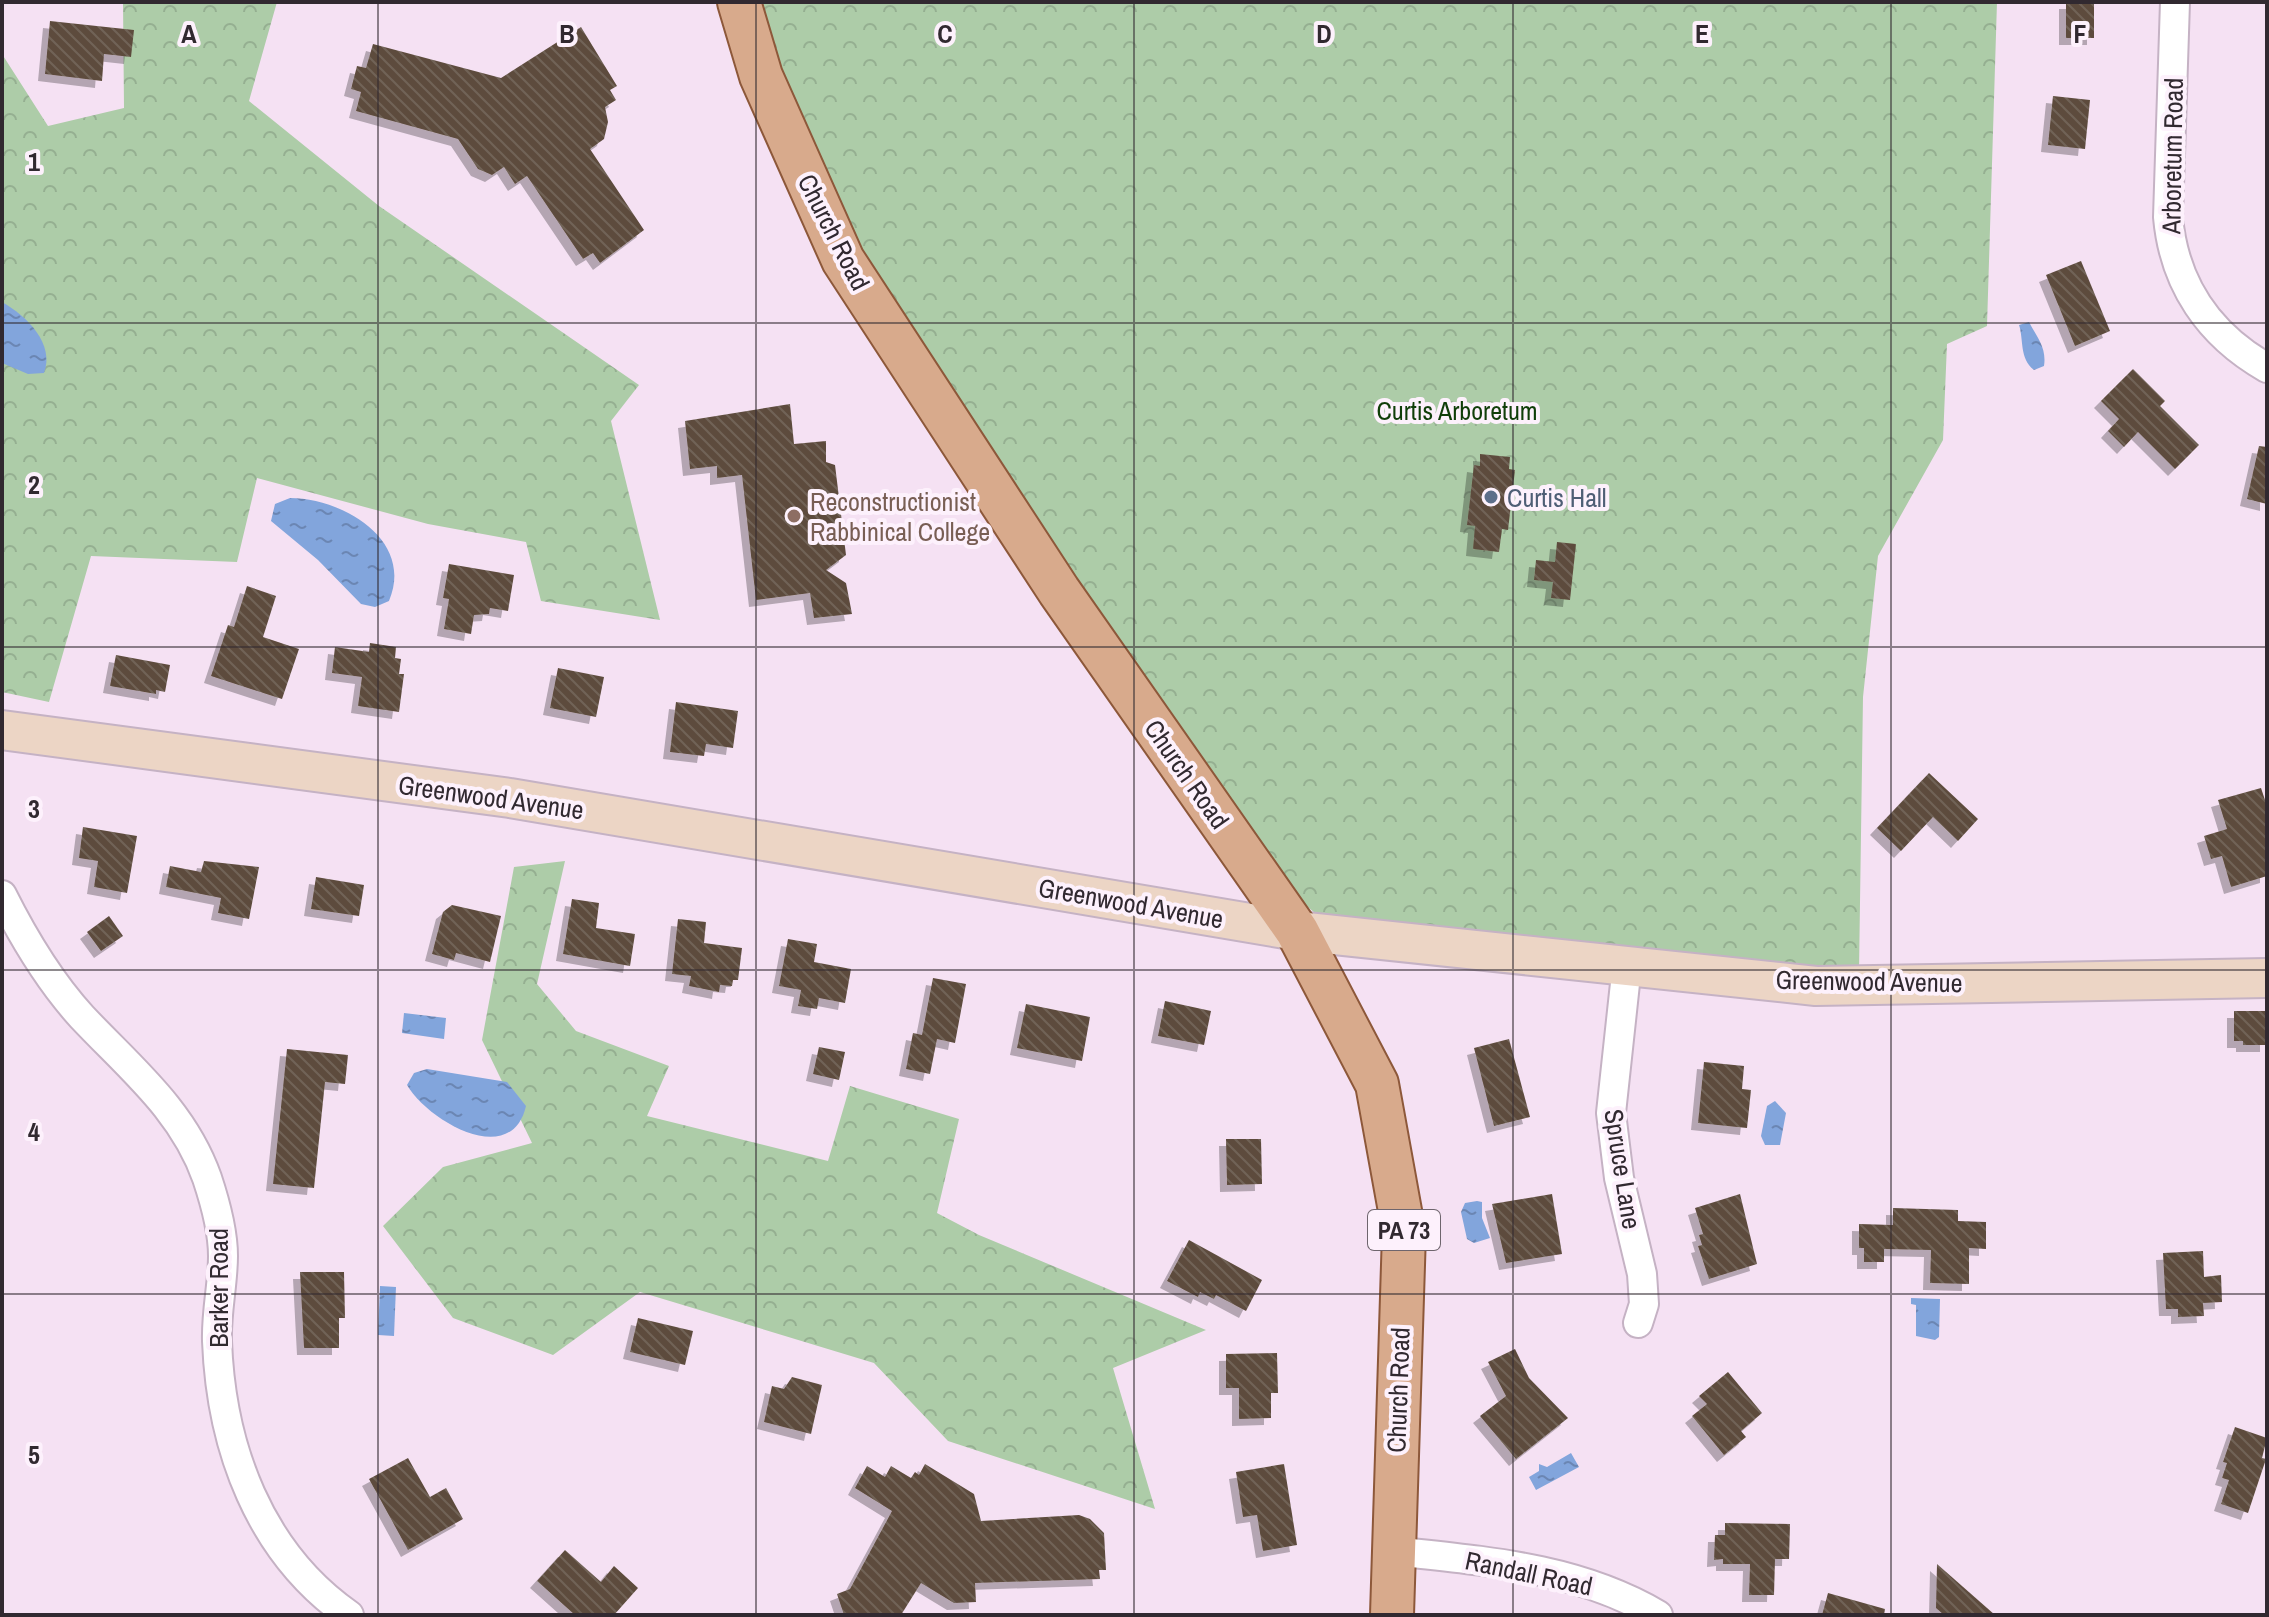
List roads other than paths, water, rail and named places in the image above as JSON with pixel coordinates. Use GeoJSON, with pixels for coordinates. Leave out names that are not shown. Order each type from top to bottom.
{"type":"FeatureCollection","features":[{"type":"Feature","properties":{"kind":"main road","name":"Church Road"},"geometry":{"type":"LineString","coordinates":[[739,2],[761,76],[843,260],[1059,591],[1297,931],[1377,1084],[1404,1233],[1392,1615]]}},
{"type":"Feature","properties":{"kind":"main road","name":"Greenwood Avenue"},"geometry":{"type":"LineString","coordinates":[[2,730],[510,798],[1297,931],[1816,986],[2267,978]]}},
{"type":"Feature","properties":{"kind":"street","name":"Arboretum Road"},"geometry":{"type":"LineString","coordinates":[[2175,2],[2168,217],[2170,243],[2186,286],[2210,323],[2239,351],[2267,368]]}},
{"type":"Feature","properties":{"kind":"street","name":"Barker Road"},"geometry":{"type":"LineString","coordinates":[[2,895],[15,922],[66,997],[155,1089],[195,1151],[206,1176],[221,1232],[223,1255],[217,1338],[228,1435],[241,1477],[282,1548],[321,1594],[349,1615]]}},
{"type":"Feature","properties":{"kind":"street","name":"Spruce Lane"},"geometry":{"type":"LineString","coordinates":[[1627,965],[1611,1113],[1619,1178],[1642,1274],[1644,1304],[1638,1323]]}},
{"type":"Feature","properties":{"kind":"street","name":"Randall Road"},"geometry":{"type":"LineString","coordinates":[[1393,1551],[1503,1563],[1570,1577],[1616,1593],[1658,1615]]}},
{"type":"Feature","properties":{"kind":"water"},"geometry":{"type":"Polygon","coordinates":[[[2,302],[21,315],[42,341],[46,352],[44,373],[28,374],[2,363],[2,302]]]}},
{"type":"Feature","properties":{"kind":"water"},"geometry":{"type":"Polygon","coordinates":[[[2029,322],[2044,353],[2044,366],[2034,370],[2024,354],[2019,325],[2029,322]]]}},
{"type":"Feature","properties":{"kind":"water"},"geometry":{"type":"Polygon","coordinates":[[[290,498],[331,505],[351,514],[383,541],[392,559],[394,579],[389,601],[375,607],[361,604],[318,560],[271,521],[275,504],[290,498]]]}},
{"type":"Feature","properties":{"kind":"water"},"geometry":{"type":"Polygon","coordinates":[[[404,1013],[446,1018],[444,1039],[402,1033],[404,1013]]]}},
{"type":"Feature","properties":{"kind":"water"},"geometry":{"type":"Polygon","coordinates":[[[427,1069],[507,1082],[526,1106],[517,1125],[504,1135],[487,1137],[449,1124],[417,1099],[407,1085],[414,1073],[427,1069]]]}},
{"type":"Feature","properties":{"kind":"water"},"geometry":{"type":"Polygon","coordinates":[[[1775,1101],[1786,1113],[1780,1145],[1765,1145],[1761,1136],[1767,1106],[1775,1101]]]}},
{"type":"Feature","properties":{"kind":"water"},"geometry":{"type":"Polygon","coordinates":[[[1482,1202],[1482,1218],[1490,1238],[1474,1243],[1467,1239],[1461,1212],[1465,1203],[1482,1202]]]}},
{"type":"Feature","properties":{"kind":"water"},"geometry":{"type":"Polygon","coordinates":[[[380,1286],[396,1287],[394,1336],[378,1335],[380,1286]]]}},
{"type":"Feature","properties":{"kind":"water"},"geometry":{"type":"Polygon","coordinates":[[[1911,1298],[1940,1299],[1939,1337],[1935,1340],[1916,1336],[1916,1305],[1911,1304],[1911,1298]]]}},
{"type":"Feature","properties":{"kind":"water"},"geometry":{"type":"Polygon","coordinates":[[[1571,1453],[1579,1467],[1536,1490],[1529,1477],[1539,1471],[1539,1464],[1547,1467],[1571,1453]]]}},
{"type":"Feature","properties":{"kind":"place","name":"Curtis Hall"},"geometry":{"type":"Point","coordinates":[1491,497]}},
{"type":"Feature","properties":{"kind":"place","name":"Reconstructionist Rabbinical College"},"geometry":{"type":"Point","coordinates":[794,516]}},
{"type":"Feature","properties":{"kind":"park label","name":"Curtis Arboretum"},"geometry":{"type":"Point","coordinates":[1457,410]}}]}
